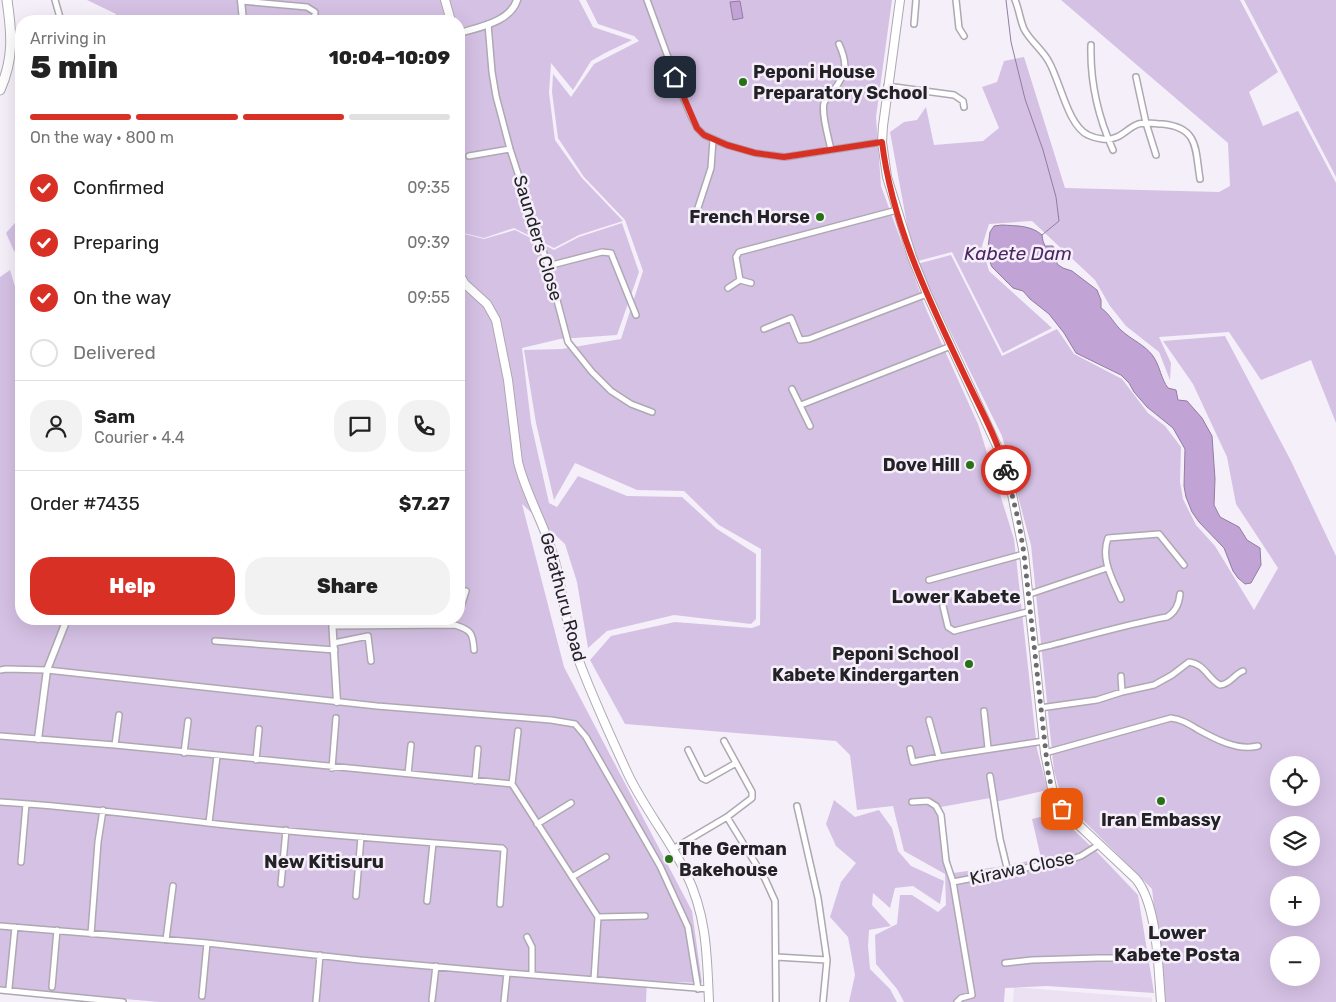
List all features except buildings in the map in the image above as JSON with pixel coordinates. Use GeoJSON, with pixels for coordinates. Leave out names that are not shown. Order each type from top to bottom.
{"type":"FeatureCollection","features":[{"type":"Feature","properties":{"kind":"main road"},"geometry":{"type":"LineString","coordinates":[[0,90],[4,71],[11,55],[12,38],[7,0]]}},
{"type":"Feature","properties":{"kind":"main road"},"geometry":{"type":"LineString","coordinates":[[445,0],[449,15]]}},
{"type":"Feature","properties":{"kind":"main road"},"geometry":{"type":"LineString","coordinates":[[900,0],[887,86],[882,142],[887,177],[912,257],[1001,456],[1014,500],[1030,594],[1045,753],[1053,793],[1067,814],[1136,879],[1145,891],[1150,909],[1161,1002]]}},
{"type":"Feature","properties":{"kind":"main road","name":"Getathuru Road"},"geometry":{"type":"LineString","coordinates":[[465,284],[487,304],[496,320],[508,380],[520,473],[545,528],[554,558],[574,649],[628,774],[673,849],[695,892],[704,927],[708,960],[709,1002]]}},
{"type":"Feature","properties":{"kind":"street"},"geometry":{"type":"LineString","coordinates":[[55,0],[59,15]]}},
{"type":"Feature","properties":{"kind":"street"},"geometry":{"type":"LineString","coordinates":[[465,31],[488,24],[511,11],[517,0]]}},
{"type":"Feature","properties":{"kind":"street"},"geometry":{"type":"LineString","coordinates":[[647,0],[669,64],[691,116],[697,128],[704,135],[727,145],[770,156],[784,157],[882,142]]}},
{"type":"Feature","properties":{"kind":"street"},"geometry":{"type":"LineString","coordinates":[[914,24],[916,0]]}},
{"type":"Feature","properties":{"kind":"street"},"geometry":{"type":"LineString","coordinates":[[956,0],[959,28],[964,36]]}},
{"type":"Feature","properties":{"kind":"street"},"geometry":{"type":"LineString","coordinates":[[1015,0],[1024,30],[1044,53],[1061,88],[1070,114],[1086,134],[1101,139],[1118,137],[1137,124],[1146,123],[1179,127],[1192,138],[1200,179]]}},
{"type":"Feature","properties":{"kind":"street"},"geometry":{"type":"LineString","coordinates":[[242,15],[241,1],[307,7],[315,12],[315,15]]}},
{"type":"Feature","properties":{"kind":"street","name":"Saunders Close"},"geometry":{"type":"LineString","coordinates":[[488,24],[494,84],[510,149],[548,266],[568,342],[592,372],[611,391],[631,404],[652,412]]}},
{"type":"Feature","properties":{"kind":"street"},"geometry":{"type":"LineString","coordinates":[[831,150],[824,103],[834,90],[845,67],[846,60],[839,44]]}},
{"type":"Feature","properties":{"kind":"street"},"geometry":{"type":"LineString","coordinates":[[1091,45],[1093,86],[1113,150]]}},
{"type":"Feature","properties":{"kind":"street"},"geometry":{"type":"LineString","coordinates":[[1136,77],[1146,123],[1156,155]]}},
{"type":"Feature","properties":{"kind":"street"},"geometry":{"type":"LineString","coordinates":[[887,86],[954,95],[963,101],[964,107]]}},
{"type":"Feature","properties":{"kind":"street"},"geometry":{"type":"LineString","coordinates":[[694,217],[711,168],[713,140]]}},
{"type":"Feature","properties":{"kind":"street"},"geometry":{"type":"LineString","coordinates":[[469,156],[510,149]]}},
{"type":"Feature","properties":{"kind":"street"},"geometry":{"type":"LineString","coordinates":[[740,280],[736,256],[739,252],[897,210]]}},
{"type":"Feature","properties":{"kind":"street"},"geometry":{"type":"LineString","coordinates":[[548,266],[602,252],[611,253],[636,315]]}},
{"type":"Feature","properties":{"kind":"street"},"geometry":{"type":"LineString","coordinates":[[728,288],[740,280],[751,283]]}},
{"type":"Feature","properties":{"kind":"street"},"geometry":{"type":"LineString","coordinates":[[764,329],[791,318],[800,340],[808,339],[927,294]]}},
{"type":"Feature","properties":{"kind":"street"},"geometry":{"type":"LineString","coordinates":[[800,405],[951,346]]}},
{"type":"Feature","properties":{"kind":"street"},"geometry":{"type":"LineString","coordinates":[[792,389],[810,426]]}},
{"type":"Feature","properties":{"kind":"street"},"geometry":{"type":"LineString","coordinates":[[1122,599],[1107,568],[1105,546],[1108,538],[1157,534],[1184,565]]}},
{"type":"Feature","properties":{"kind":"street"},"geometry":{"type":"LineString","coordinates":[[929,580],[1024,554]]}},
{"type":"Feature","properties":{"kind":"street"},"geometry":{"type":"LineString","coordinates":[[1030,594],[1107,568]]}},
{"type":"Feature","properties":{"kind":"street"},"geometry":{"type":"LineString","coordinates":[[1035,649],[1167,617],[1172,614],[1177,606],[1180,594]]}},
{"type":"Feature","properties":{"kind":"street"},"geometry":{"type":"LineString","coordinates":[[943,606],[948,627],[954,631],[1031,611]]}},
{"type":"Feature","properties":{"kind":"street"},"geometry":{"type":"LineString","coordinates":[[38,740],[47,670],[65,625]]}},
{"type":"Feature","properties":{"kind":"street"},"geometry":{"type":"LineString","coordinates":[[338,702],[333,626],[364,625]]}},
{"type":"Feature","properties":{"kind":"street"},"geometry":{"type":"LineString","coordinates":[[460,625],[473,636],[474,650]]}},
{"type":"Feature","properties":{"kind":"street"},"geometry":{"type":"LineString","coordinates":[[215,641],[334,646],[368,636],[371,661]]}},
{"type":"Feature","properties":{"kind":"street"},"geometry":{"type":"LineString","coordinates":[[1040,708],[1097,700],[1154,685],[1172,675],[1189,662],[1201,666],[1215,682],[1220,684],[1228,683],[1238,672],[1243,671]]}},
{"type":"Feature","properties":{"kind":"street"},"geometry":{"type":"LineString","coordinates":[[0,670],[47,670],[412,710],[551,720],[578,726],[628,809],[677,901],[688,927],[698,988]]}},
{"type":"Feature","properties":{"kind":"street"},"geometry":{"type":"LineString","coordinates":[[1121,676],[1122,692]]}},
{"type":"Feature","properties":{"kind":"street"},"geometry":{"type":"LineString","coordinates":[[984,711],[988,748]]}},
{"type":"Feature","properties":{"kind":"street"},"geometry":{"type":"LineString","coordinates":[[115,745],[119,715]]}},
{"type":"Feature","properties":{"kind":"street"},"geometry":{"type":"LineString","coordinates":[[332,768],[336,718]]}},
{"type":"Feature","properties":{"kind":"street"},"geometry":{"type":"LineString","coordinates":[[1045,753],[1171,718],[1181,720],[1213,738],[1243,748],[1258,746]]}},
{"type":"Feature","properties":{"kind":"street"},"geometry":{"type":"LineString","coordinates":[[929,720],[939,757]]}},
{"type":"Feature","properties":{"kind":"street"},"geometry":{"type":"LineString","coordinates":[[184,752],[188,721]]}},
{"type":"Feature","properties":{"kind":"street"},"geometry":{"type":"LineString","coordinates":[[256,760],[259,729]]}},
{"type":"Feature","properties":{"kind":"street"},"geometry":{"type":"LineString","coordinates":[[518,731],[512,784],[598,917],[594,980]]}},
{"type":"Feature","properties":{"kind":"street"},"geometry":{"type":"LineString","coordinates":[[0,736],[115,745],[332,768],[512,784]]}},
{"type":"Feature","properties":{"kind":"street"},"geometry":{"type":"LineString","coordinates":[[910,749],[913,762],[1044,740]]}},
{"type":"Feature","properties":{"kind":"street"},"geometry":{"type":"LineString","coordinates":[[673,849],[728,817],[753,795],[724,741]]}},
{"type":"Feature","properties":{"kind":"street"},"geometry":{"type":"LineString","coordinates":[[408,774],[411,745]]}},
{"type":"Feature","properties":{"kind":"street"},"geometry":{"type":"LineString","coordinates":[[475,780],[478,749]]}},
{"type":"Feature","properties":{"kind":"street"},"geometry":{"type":"LineString","coordinates":[[688,750],[702,778],[706,780],[736,763]]}},
{"type":"Feature","properties":{"kind":"street"},"geometry":{"type":"LineString","coordinates":[[209,823],[218,756]]}},
{"type":"Feature","properties":{"kind":"street"},"geometry":{"type":"LineString","coordinates":[[990,776],[1000,839],[1008,872]]}},
{"type":"Feature","properties":{"kind":"street"},"geometry":{"type":"LineString","coordinates":[[912,802],[928,801],[936,806],[941,815],[946,861],[953,882]]}},
{"type":"Feature","properties":{"kind":"street"},"geometry":{"type":"LineString","coordinates":[[0,802],[103,810],[209,823],[361,837],[502,848],[504,850],[500,904]]}},
{"type":"Feature","properties":{"kind":"street"},"geometry":{"type":"LineString","coordinates":[[537,824],[571,803]]}},
{"type":"Feature","properties":{"kind":"street"},"geometry":{"type":"LineString","coordinates":[[21,862],[26,804]]}},
{"type":"Feature","properties":{"kind":"street"},"geometry":{"type":"LineString","coordinates":[[797,806],[818,898],[827,960],[823,1002]]}},
{"type":"Feature","properties":{"kind":"street"},"geometry":{"type":"LineString","coordinates":[[91,934],[98,842],[103,810]]}},
{"type":"Feature","properties":{"kind":"street"},"geometry":{"type":"LineString","coordinates":[[728,817],[765,879],[775,901],[776,1002]]}},
{"type":"Feature","properties":{"kind":"street"},"geometry":{"type":"LineString","coordinates":[[281,884],[286,830]]}},
{"type":"Feature","properties":{"kind":"street"},"geometry":{"type":"LineString","coordinates":[[356,896],[361,837]]}},
{"type":"Feature","properties":{"kind":"street"},"geometry":{"type":"LineString","coordinates":[[428,901],[433,843]]}},
{"type":"Feature","properties":{"kind":"street","name":"Kirawa Close"},"geometry":{"type":"LineString","coordinates":[[956,1002],[960,998],[971,996],[972,993],[953,882],[1072,860],[1100,844]]}},
{"type":"Feature","properties":{"kind":"street"},"geometry":{"type":"LineString","coordinates":[[572,877],[606,857]]}},
{"type":"Feature","properties":{"kind":"street"},"geometry":{"type":"LineString","coordinates":[[166,940],[173,886]]}},
{"type":"Feature","properties":{"kind":"street"},"geometry":{"type":"LineString","coordinates":[[598,917],[645,916]]}},
{"type":"Feature","properties":{"kind":"street"},"geometry":{"type":"LineString","coordinates":[[0,926],[207,943],[507,973],[709,990]]}},
{"type":"Feature","properties":{"kind":"street"},"geometry":{"type":"LineString","coordinates":[[9,988],[15,927]]}},
{"type":"Feature","properties":{"kind":"street"},"geometry":{"type":"LineString","coordinates":[[52,987],[57,930]]}},
{"type":"Feature","properties":{"kind":"street"},"geometry":{"type":"LineString","coordinates":[[526,937],[532,947],[532,975]]}},
{"type":"Feature","properties":{"kind":"street"},"geometry":{"type":"LineString","coordinates":[[202,996],[207,943]]}},
{"type":"Feature","properties":{"kind":"street"},"geometry":{"type":"LineString","coordinates":[[316,1002],[320,955]]}},
{"type":"Feature","properties":{"kind":"street"},"geometry":{"type":"LineString","coordinates":[[776,957],[827,960]]}},
{"type":"Feature","properties":{"kind":"street"},"geometry":{"type":"LineString","coordinates":[[1005,964],[1032,960],[1157,958]]}},
{"type":"Feature","properties":{"kind":"street"},"geometry":{"type":"LineString","coordinates":[[432,1000],[436,966]]}},
{"type":"Feature","properties":{"kind":"street"},"geometry":{"type":"LineString","coordinates":[[504,1002],[507,973]]}},
{"type":"Feature","properties":{"kind":"street"},"geometry":{"type":"LineString","coordinates":[[0,990],[123,1002]]}},
{"type":"Feature","properties":{"kind":"shaded area"},"geometry":{"type":"Polygon","coordinates":[[[87,0],[579,0],[593,27],[632,40],[591,61],[573,90],[551,63],[549,93],[555,140],[582,178],[623,221],[579,235],[554,248],[514,228],[484,238],[465,233],[465,15],[116,14],[87,0]]]}},
{"type":"Feature","properties":{"kind":"shaded area"},"geometry":{"type":"Polygon","coordinates":[[[586,0],[892,0],[876,117],[881,186],[926,309],[978,424],[1014,539],[1037,749],[1045,780],[1061,818],[1138,895],[1154,993],[1047,986],[1005,988],[1004,1002],[904,1002],[897,989],[876,964],[875,935],[897,924],[900,895],[912,895],[938,912],[946,905],[945,874],[904,851],[893,806],[857,810],[850,755],[836,741],[625,724],[590,660],[611,636],[675,622],[752,628],[760,625],[761,549],[719,525],[684,491],[637,490],[575,463],[554,500],[536,423],[524,350],[562,349],[621,339],[643,271],[625,220],[584,177],[558,138],[552,92],[553,74],[571,97],[594,64],[639,41],[634,36],[598,24],[586,0]],[[1047,790],[995,802],[1010,865],[1041,858],[1032,819],[1053,814],[1047,790]],[[990,798],[941,807],[945,840],[953,873],[1004,866],[990,798]]]}},
{"type":"Feature","properties":{"kind":"shaded area"},"geometry":{"type":"Polygon","coordinates":[[[1061,0],[1240,0],[1278,72],[1249,92],[1263,126],[1298,111],[1336,183],[1336,423],[1311,360],[1261,380],[1229,332],[1159,337],[1171,363],[1170,380],[1159,352],[1126,326],[1110,306],[1095,280],[1032,221],[989,224],[982,246],[989,271],[1052,328],[1003,353],[952,252],[914,262],[890,132],[904,122],[917,120],[926,107],[934,145],[983,141],[999,128],[982,87],[997,82],[1004,61],[1024,57],[1065,188],[1219,192],[1230,186],[1228,143],[1061,0]]]}},
{"type":"Feature","properties":{"kind":"shaded area"},"geometry":{"type":"Polygon","coordinates":[[[1244,0],[1336,0],[1336,177],[1244,0]]]}},
{"type":"Feature","properties":{"kind":"shaded area"},"geometry":{"type":"Polygon","coordinates":[[[15,223],[15,252],[14,251],[6,233],[15,223]]]}},
{"type":"Feature","properties":{"kind":"shaded area"},"geometry":{"type":"Polygon","coordinates":[[[622,223],[639,272],[617,335],[560,339],[522,348],[531,423],[549,503],[557,507],[578,476],[627,496],[682,497],[717,529],[756,554],[756,619],[751,624],[674,615],[607,631],[588,648],[577,582],[565,544],[522,504],[564,667],[692,911],[702,983],[647,981],[646,1002],[159,1002],[0,988],[0,277],[10,270],[15,287],[15,625],[465,625],[465,234],[484,239],[515,230],[554,250],[579,237],[622,223]]]}},
{"type":"Feature","properties":{"kind":"shaded area"},"geometry":{"type":"Polygon","coordinates":[[[951,255],[1002,356],[1057,329],[1074,354],[1122,379],[1148,413],[1165,426],[1181,447],[1180,482],[1183,499],[1196,525],[1215,546],[1254,610],[1278,568],[1236,504],[1227,457],[1193,384],[1163,341],[1225,336],[1291,461],[1336,556],[1336,1002],[1165,1002],[1152,889],[1062,799],[1054,771],[1031,545],[1002,436],[917,264],[951,255]]]}},
{"type":"Feature","properties":{"kind":"shaded area"},"geometry":{"type":"Polygon","coordinates":[[[834,800],[855,817],[879,810],[892,828],[898,851],[911,866],[944,881],[940,904],[913,886],[895,888],[890,908],[873,893],[872,905],[891,926],[869,930],[870,969],[890,989],[897,1002],[849,1002],[855,975],[848,937],[830,917],[841,882],[856,863],[836,846],[826,824],[834,800]]]}},
{"type":"Feature","properties":{"kind":"shaded area"},"geometry":{"type":"Polygon","coordinates":[[[1014,987],[1152,998],[1152,1002],[1013,1002],[1014,987]]]}},
{"type":"Feature","properties":{"kind":"water"},"geometry":{"type":"Polygon","coordinates":[[[740,1],[743,18],[733,20],[730,2],[740,1]]]}},
{"type":"Feature","properties":{"kind":"water","name":"Kabete Dam"},"geometry":{"type":"Polygon","coordinates":[[[1002,225],[1033,229],[1042,235],[1045,246],[1053,246],[1058,256],[1057,264],[1072,271],[1097,290],[1101,300],[1101,308],[1122,331],[1150,352],[1168,388],[1176,390],[1178,400],[1187,401],[1202,418],[1212,436],[1215,479],[1214,505],[1220,517],[1239,527],[1247,540],[1260,548],[1261,565],[1251,583],[1245,584],[1238,578],[1233,571],[1224,548],[1192,512],[1184,486],[1185,449],[1173,428],[1147,407],[1121,375],[1076,353],[1064,333],[1049,314],[1023,291],[1013,288],[992,267],[987,255],[990,232],[994,226],[1002,225]]]}},
{"type":"Feature","properties":{"kind":"waterway"},"geometry":{"type":"LineString","coordinates":[[1006,0],[1011,42],[1025,99],[1043,150],[1056,197],[1059,221],[1042,235]]}},
{"type":"Feature","properties":{"kind":"way so far"},"geometry":{"type":"LineString","coordinates":[[1006,470],[1019,523],[1030,594],[1040,708],[1048,772],[1053,793],[1062,809]]}},
{"type":"Feature","properties":{"kind":"place","name":"Peponi House Preparatory School"},"geometry":{"type":"Point","coordinates":[743,82]}},
{"type":"Feature","properties":{"kind":"place","name":"French Horse"},"geometry":{"type":"Point","coordinates":[820,217]}},
{"type":"Feature","properties":{"kind":"place","name":"Dove Hill"},"geometry":{"type":"Point","coordinates":[970,465]}},
{"type":"Feature","properties":{"kind":"place","name":"Peponi School Kabete Kindergarten"},"geometry":{"type":"Point","coordinates":[969,664]}},
{"type":"Feature","properties":{"kind":"place","name":"Iran Embassy"},"geometry":{"type":"Point","coordinates":[1161,801]}},
{"type":"Feature","properties":{"kind":"place","name":"The German Bakehouse"},"geometry":{"type":"Point","coordinates":[669,859]}},
{"type":"Feature","properties":{"kind":"district","name":"Lower Kabete"},"geometry":{"type":"Point","coordinates":[956,596]}},
{"type":"Feature","properties":{"kind":"district","name":"New Kitisuru"},"geometry":{"type":"Point","coordinates":[324,861]}},
{"type":"Feature","properties":{"kind":"district","name":"Lower Kabete Posta"},"geometry":{"type":"Point","coordinates":[1177,943]}},
{"type":"Feature","properties":{"kind":"route"},"geometry":{"type":"LineString","coordinates":[[675,77],[697,128],[713,140],[736,148],[770,156],[784,157],[882,142],[887,177],[912,257],[927,294],[998,446],[1006,470]]}}]}
